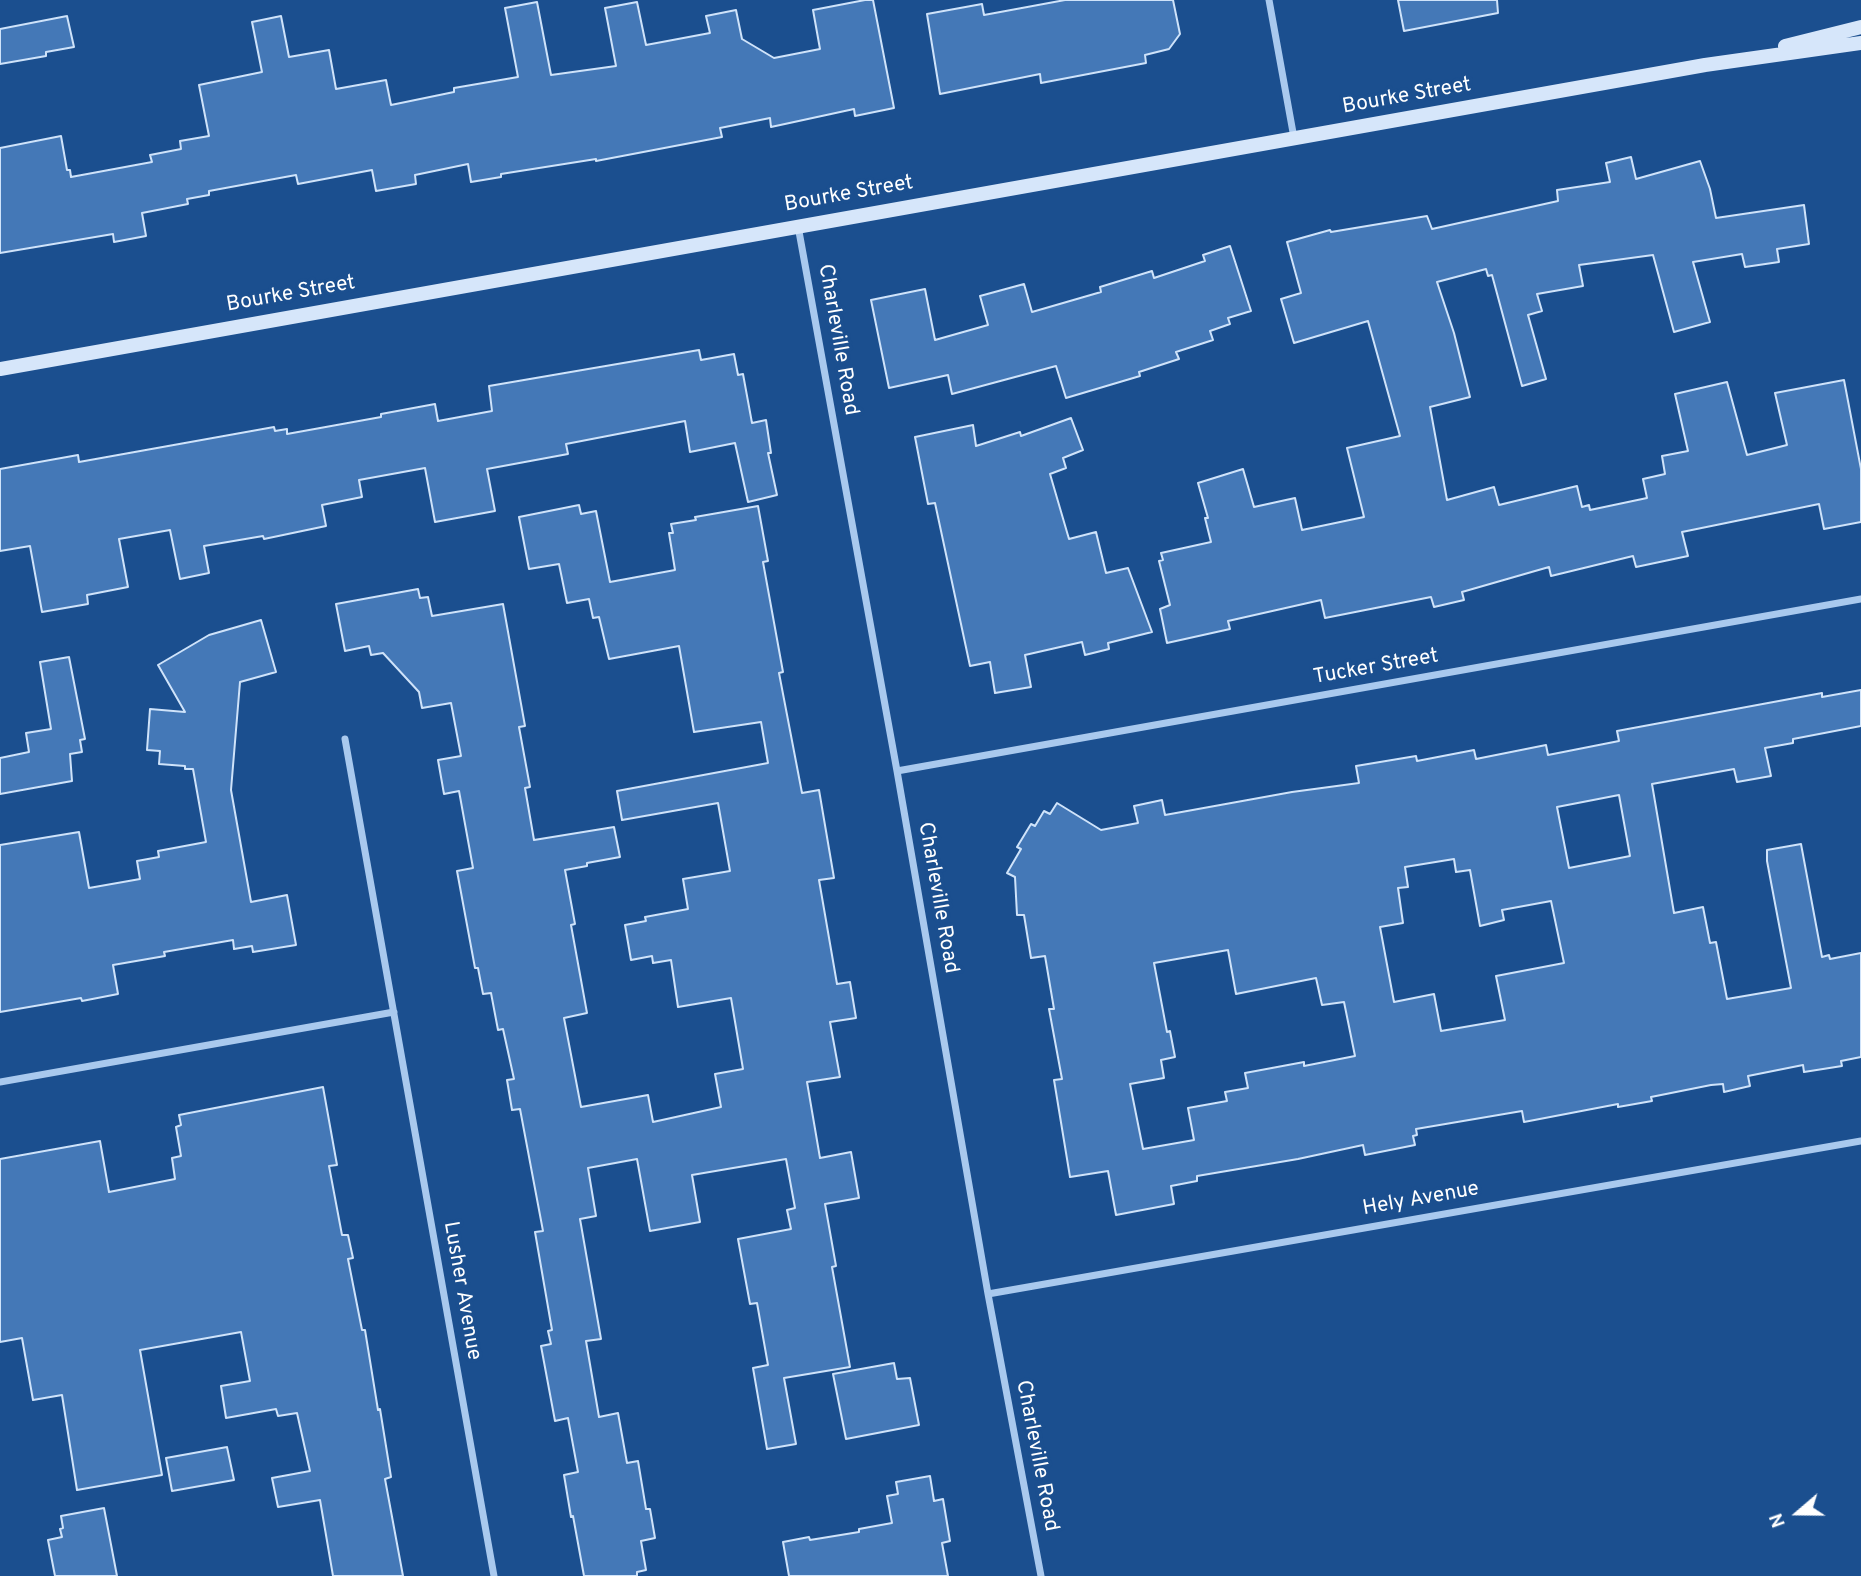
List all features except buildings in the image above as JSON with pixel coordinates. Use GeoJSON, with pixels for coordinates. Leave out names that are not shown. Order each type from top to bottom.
{"type":"FeatureCollection","features":[{"type":"Feature","properties":{"kind":"main road","name":"Bourke Street"},"geometry":{"type":"LineString","coordinates":[[1705,65],[1861,27]]}},
{"type":"Feature","properties":{"kind":"main road","name":"Bourke Street"},"geometry":{"type":"LineString","coordinates":[[0,369],[1705,65],[1861,43]]}},
{"type":"Feature","properties":{"kind":"street"},"geometry":{"type":"LineString","coordinates":[[1269,0],[1294,138]]}},
{"type":"Feature","properties":{"kind":"street","name":"Charleville Road"},"geometry":{"type":"LineString","coordinates":[[798,226],[988,1294],[1041,1576]]}},
{"type":"Feature","properties":{"kind":"street","name":"Tucker Street"},"geometry":{"type":"LineString","coordinates":[[897,771],[1861,599]]}},
{"type":"Feature","properties":{"kind":"street","name":"Lusher Avenue"},"geometry":{"type":"LineString","coordinates":[[345,739],[494,1576]]}},
{"type":"Feature","properties":{"kind":"street"},"geometry":{"type":"LineString","coordinates":[[0,1082],[394,1012]]}},
{"type":"Feature","properties":{"kind":"street","name":"Hely Avenue"},"geometry":{"type":"LineString","coordinates":[[988,1294],[1861,1141]]}}]}
